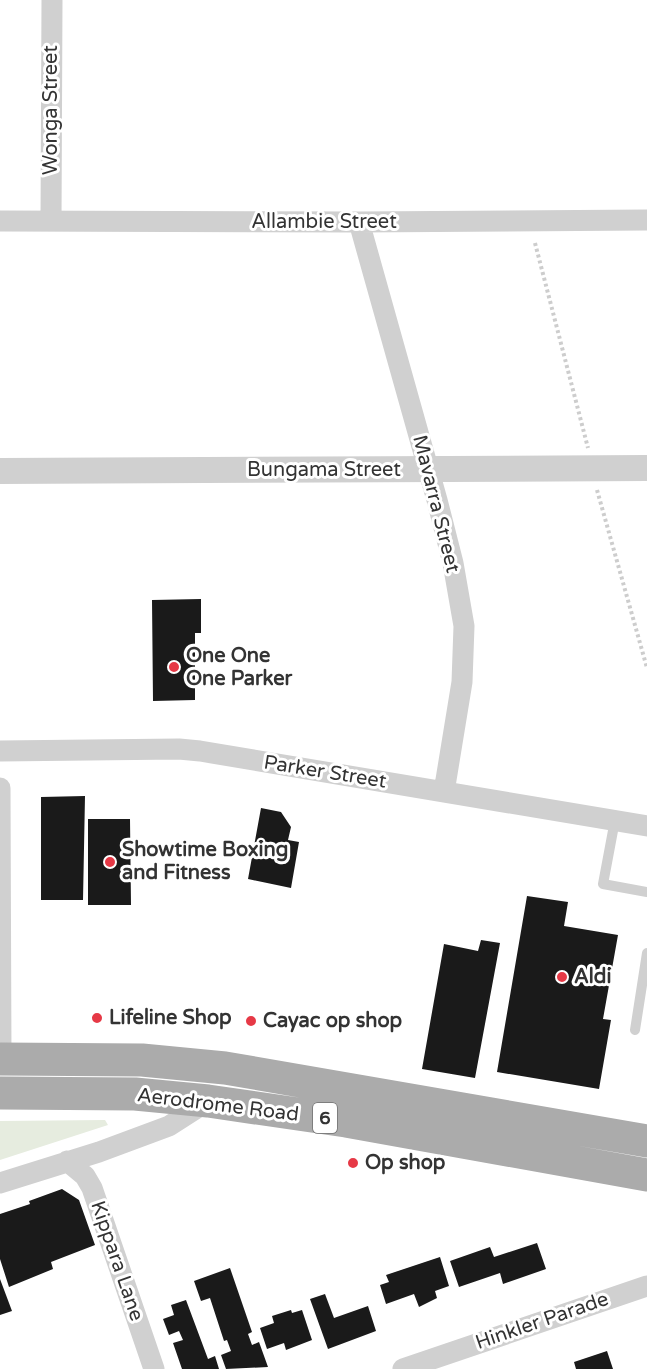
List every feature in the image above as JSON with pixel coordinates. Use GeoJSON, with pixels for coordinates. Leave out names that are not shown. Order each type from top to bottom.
{"type":"FeatureCollection","features":[{"type":"Feature","properties":{"kind":"main road","name":"Aerodrome Road"},"geometry":{"type":"LineString","coordinates":[[0,1059],[142,1060],[225,1068],[647,1141]]}},
{"type":"Feature","properties":{"kind":"main road","name":"Aerodrome Road"},"geometry":{"type":"LineString","coordinates":[[0,1093],[135,1094],[208,1101],[336,1119],[647,1175]]}},
{"type":"Feature","properties":{"kind":"street","name":"Wonga Street"},"geometry":{"type":"LineString","coordinates":[[51,221],[52,0]]}},
{"type":"Feature","properties":{"kind":"street","name":"Allambie Street"},"geometry":{"type":"LineString","coordinates":[[0,221],[647,220]]}},
{"type":"Feature","properties":{"kind":"street","name":"Mavarra Street"},"geometry":{"type":"LineString","coordinates":[[359,222],[453,563],[464,626],[462,682],[444,792]]}},
{"type":"Feature","properties":{"kind":"street","name":"Bungama Street"},"geometry":{"type":"LineString","coordinates":[[0,471],[647,468]]}},
{"type":"Feature","properties":{"kind":"street","name":"Parker Street"},"geometry":{"type":"LineString","coordinates":[[0,751],[179,749],[200,751],[647,826]]}},
{"type":"Feature","properties":{"kind":"street"},"geometry":{"type":"LineString","coordinates":[[0,788],[0,1059]]}},
{"type":"Feature","properties":{"kind":"street"},"geometry":{"type":"LineString","coordinates":[[0,1183],[170,1126],[208,1101]]}},
{"type":"Feature","properties":{"kind":"street","name":"Kippara Lane"},"geometry":{"type":"LineString","coordinates":[[67,1161],[85,1176],[92,1188],[154,1369]]}},
{"type":"Feature","properties":{"kind":"street","name":"Hinkler Parade"},"geometry":{"type":"LineString","coordinates":[[403,1369],[647,1286]]}},
{"type":"Feature","properties":{"kind":"lane"},"geometry":{"type":"LineString","coordinates":[[615,820],[603,884],[647,892]]}},
{"type":"Feature","properties":{"kind":"lane"},"geometry":{"type":"LineString","coordinates":[[635,1030],[647,953]]}},
{"type":"Feature","properties":{"kind":"path"},"geometry":{"type":"LineString","coordinates":[[535,243],[588,448]]}},
{"type":"Feature","properties":{"kind":"path"},"geometry":{"type":"LineString","coordinates":[[596,486],[647,668]]}},
{"type":"Feature","properties":{"kind":"shaded area"},"geometry":{"type":"Polygon","coordinates":[[[105,1120],[108,1125],[0,1160],[0,1121],[105,1120]]]}},
{"type":"Feature","properties":{"kind":"building","name":"One One One Parker"},"geometry":{"type":"Polygon","coordinates":[[[201,599],[201,633],[195,633],[195,700],[153,701],[152,600],[201,599]]]}},
{"type":"Feature","properties":{"kind":"building"},"geometry":{"type":"Polygon","coordinates":[[[85,796],[83,900],[41,900],[41,797],[85,796]]]}},
{"type":"Feature","properties":{"kind":"building"},"geometry":{"type":"Polygon","coordinates":[[[261,808],[281,812],[291,827],[288,840],[299,842],[291,888],[248,879],[261,808]]]}},
{"type":"Feature","properties":{"kind":"building","name":"Showtime Boxing and Fitness"},"geometry":{"type":"Polygon","coordinates":[[[88,819],[130,819],[131,905],[88,905],[88,819]]]}},
{"type":"Feature","properties":{"kind":"building","name":"Aldi"},"geometry":{"type":"Polygon","coordinates":[[[527,896],[568,902],[564,926],[618,935],[603,1019],[611,1020],[599,1089],[497,1072],[527,896]]]}},
{"type":"Feature","properties":{"kind":"building"},"geometry":{"type":"Polygon","coordinates":[[[481,940],[500,943],[475,1078],[422,1069],[444,944],[478,951],[481,940]]]}},
{"type":"Feature","properties":{"kind":"building"},"geometry":{"type":"Polygon","coordinates":[[[62,1189],[79,1200],[95,1245],[51,1262],[53,1269],[9,1287],[0,1259],[0,1214],[30,1204],[29,1201],[62,1189]]]}},
{"type":"Feature","properties":{"kind":"building"},"geometry":{"type":"Polygon","coordinates":[[[537,1243],[546,1269],[503,1284],[500,1273],[459,1287],[450,1261],[490,1247],[494,1257],[537,1243]]]}},
{"type":"Feature","properties":{"kind":"building"},"geometry":{"type":"Polygon","coordinates":[[[440,1257],[449,1286],[435,1291],[437,1298],[419,1307],[414,1294],[386,1304],[380,1285],[389,1282],[386,1275],[440,1257]]]}},
{"type":"Feature","properties":{"kind":"building"},"geometry":{"type":"Polygon","coordinates":[[[230,1268],[252,1332],[248,1334],[252,1345],[259,1342],[268,1367],[226,1369],[221,1355],[231,1351],[227,1340],[224,1341],[210,1298],[201,1301],[194,1281],[230,1268]]]}},
{"type":"Feature","properties":{"kind":"building"},"geometry":{"type":"Polygon","coordinates":[[[0,1279],[12,1311],[0,1315],[0,1279]]]}},
{"type":"Feature","properties":{"kind":"building"},"geometry":{"type":"Polygon","coordinates":[[[325,1294],[334,1318],[368,1306],[376,1331],[328,1349],[310,1299],[325,1294]]]}},
{"type":"Feature","properties":{"kind":"building"},"geometry":{"type":"Polygon","coordinates":[[[186,1300],[208,1359],[215,1356],[219,1369],[182,1369],[173,1343],[183,1340],[179,1331],[169,1335],[163,1319],[174,1315],[171,1305],[186,1300]]]}},
{"type":"Feature","properties":{"kind":"building"},"geometry":{"type":"Polygon","coordinates":[[[291,1310],[292,1313],[302,1310],[312,1340],[286,1350],[284,1343],[267,1349],[260,1328],[274,1323],[272,1316],[291,1310]]]}},
{"type":"Feature","properties":{"kind":"building"},"geometry":{"type":"Polygon","coordinates":[[[607,1351],[613,1369],[576,1369],[574,1362],[607,1351]]]}},
{"type":"Feature","properties":{"kind":"place","name":"One One One Parker"},"geometry":{"type":"Point","coordinates":[174,667]}},
{"type":"Feature","properties":{"kind":"place","name":"Showtime Boxing and Fitness"},"geometry":{"type":"Point","coordinates":[110,862]}},
{"type":"Feature","properties":{"kind":"place","name":"Aldi"},"geometry":{"type":"Point","coordinates":[562,977]}},
{"type":"Feature","properties":{"kind":"place","name":"Lifeline Shop"},"geometry":{"type":"Point","coordinates":[97,1018]}},
{"type":"Feature","properties":{"kind":"place","name":"Cayac op shop"},"geometry":{"type":"Point","coordinates":[251,1021]}},
{"type":"Feature","properties":{"kind":"place","name":"Op shop"},"geometry":{"type":"Point","coordinates":[353,1163]}}]}
